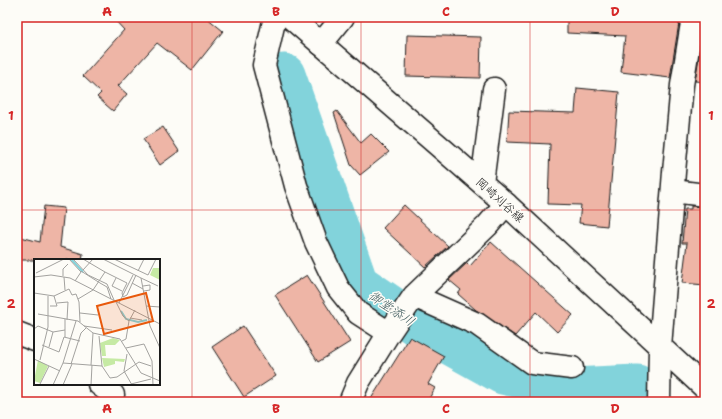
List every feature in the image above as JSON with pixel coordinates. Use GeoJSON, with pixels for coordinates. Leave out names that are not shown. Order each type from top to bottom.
{"type":"FeatureCollection","features":[{"type":"Feature","properties":{"kind":"street"},"geometry":{"type":"LineString","coordinates":[[275,17],[264,65],[296,186],[316,242],[338,288],[358,312],[389,333]]}},
{"type":"Feature","properties":{"kind":"street","name":"岡崎刈谷線"},"geometry":{"type":"LineString","coordinates":[[290,17],[506,204],[705,388]]}},
{"type":"Feature","properties":{"kind":"street"},"geometry":{"type":"LineString","coordinates":[[321,44],[343,17]]}},
{"type":"Feature","properties":{"kind":"street"},"geometry":{"type":"LineString","coordinates":[[659,402],[660,347],[682,84],[693,17]]}},
{"type":"Feature","properties":{"kind":"street"},"geometry":{"type":"LineString","coordinates":[[482,183],[494,89]]}},
{"type":"Feature","properties":{"kind":"street"},"geometry":{"type":"LineString","coordinates":[[673,191],[705,195]]}},
{"type":"Feature","properties":{"kind":"street"},"geometry":{"type":"LineString","coordinates":[[350,402],[358,383],[414,296],[487,226],[506,204]]}},
{"type":"Feature","properties":{"kind":"street"},"geometry":{"type":"LineString","coordinates":[[414,296],[477,324],[532,363],[572,368]]}},
{"type":"Feature","properties":{"kind":"street"},"geometry":{"type":"LineString","coordinates":[[17,333],[34,340]]}},
{"type":"Feature","properties":{"kind":"building"},"geometry":{"type":"Polygon","coordinates":[[[112,17],[206,17],[223,31],[192,70],[157,43],[118,86],[127,94],[113,111],[97,97],[101,93],[83,76],[124,30],[112,17]]]}},
{"type":"Feature","properties":{"kind":"building"},"geometry":{"type":"Polygon","coordinates":[[[567,17],[680,17],[670,78],[621,72],[625,36],[567,33],[567,17]]]}},
{"type":"Feature","properties":{"kind":"building"},"geometry":{"type":"Polygon","coordinates":[[[705,21],[705,82],[695,81],[705,21]]]}},
{"type":"Feature","properties":{"kind":"building"},"geometry":{"type":"Polygon","coordinates":[[[407,35],[481,37],[480,78],[406,76],[407,35]]]}},
{"type":"Feature","properties":{"kind":"building"},"geometry":{"type":"Polygon","coordinates":[[[577,88],[619,92],[607,226],[579,223],[581,205],[548,204],[550,144],[507,142],[509,111],[575,113],[577,88]]]}},
{"type":"Feature","properties":{"kind":"building"},"geometry":{"type":"Polygon","coordinates":[[[337,111],[361,143],[371,134],[389,152],[360,175],[351,165],[334,113],[337,111]]]}},
{"type":"Feature","properties":{"kind":"building"},"geometry":{"type":"Polygon","coordinates":[[[163,127],[179,151],[160,165],[143,139],[163,127]]]}},
{"type":"Feature","properties":{"kind":"building"},"geometry":{"type":"Polygon","coordinates":[[[404,205],[448,246],[425,267],[383,228],[404,205]]]}},
{"type":"Feature","properties":{"kind":"building"},"geometry":{"type":"Polygon","coordinates":[[[44,206],[64,208],[60,247],[83,254],[82,259],[17,260],[17,236],[40,242],[44,206]]]}},
{"type":"Feature","properties":{"kind":"building"},"geometry":{"type":"Polygon","coordinates":[[[691,206],[705,207],[705,285],[682,283],[687,243],[682,243],[685,209],[691,209],[691,206]]]}},
{"type":"Feature","properties":{"kind":"building"},"geometry":{"type":"Polygon","coordinates":[[[491,242],[573,315],[557,332],[536,312],[515,336],[476,310],[458,294],[461,290],[449,280],[467,263],[470,266],[491,242]]]}},
{"type":"Feature","properties":{"kind":"building"},"geometry":{"type":"Polygon","coordinates":[[[307,275],[350,342],[318,362],[275,295],[307,275]]]}},
{"type":"Feature","properties":{"kind":"building"},"geometry":{"type":"Polygon","coordinates":[[[243,326],[276,376],[244,397],[212,347],[243,326]]]}},
{"type":"Feature","properties":{"kind":"building"},"geometry":{"type":"Polygon","coordinates":[[[410,337],[444,356],[428,384],[435,388],[427,402],[369,402],[410,337]]]}},
{"type":"Feature","properties":{"kind":"waterway","name":"御堂添川"},"geometry":{"type":"LineString","coordinates":[[284,75],[357,284],[417,325],[503,373],[572,389],[637,386]]}}]}
